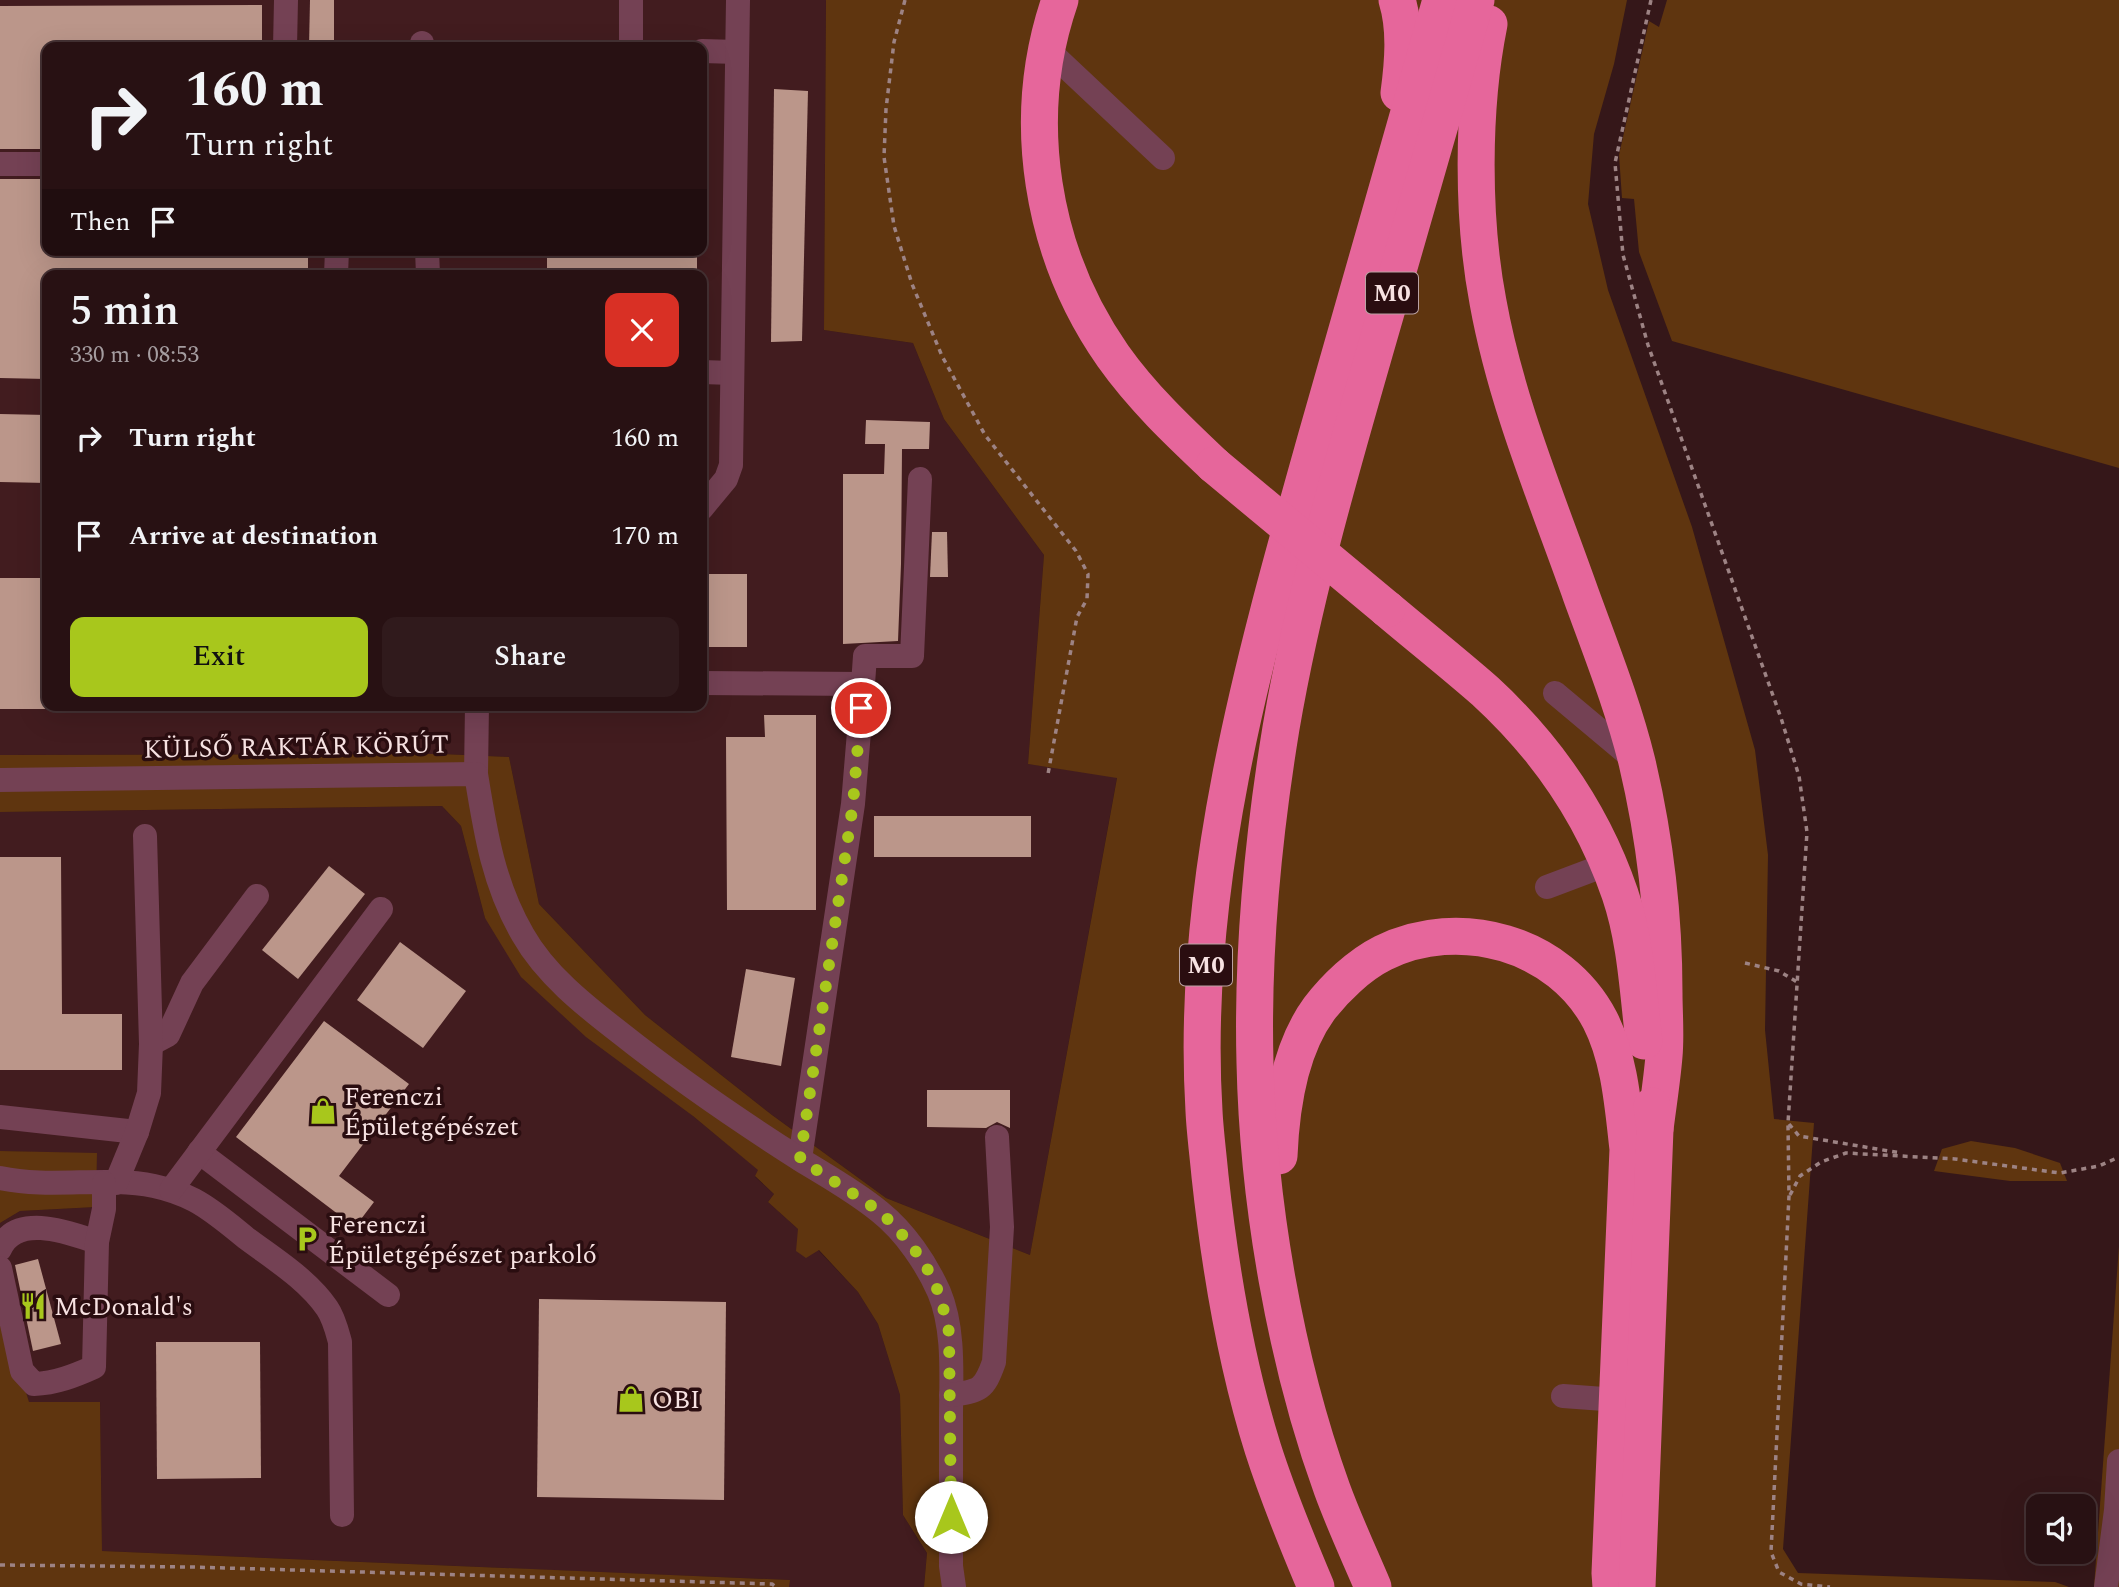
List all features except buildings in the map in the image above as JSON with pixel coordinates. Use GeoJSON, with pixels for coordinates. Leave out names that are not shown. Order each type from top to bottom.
{"type":"FeatureCollection","features":[{"type":"Feature","properties":{"kind":"highway"},"geometry":{"type":"LineString","coordinates":[[1060,0],[1047,49],[1041,90],[1039,125],[1042,176],[1051,222],[1072,283],[1106,346],[1138,388],[1214,465],[1485,692],[1522,728],[1573,794],[1593,828],[1620,895],[1631,937],[1640,1008],[1642,1139],[1626,1580]]}},
{"type":"Feature","properties":{"kind":"highway"},"geometry":{"type":"LineString","coordinates":[[1385,193],[1395,131],[1402,52],[1397,0]]}},
{"type":"Feature","properties":{"kind":"highway","name":"M0"},"geometry":{"type":"LineString","coordinates":[[1316,1587],[1263,1449],[1226,1301],[1203,1110],[1203,1032],[1212,882],[1227,795],[1262,633],[1441,0]]}},
{"type":"Feature","properties":{"kind":"highway","name":"M0"},"geometry":{"type":"LineString","coordinates":[[1373,1587],[1329,1480],[1298,1377],[1278,1287],[1263,1174],[1255,1066],[1256,961],[1264,859],[1282,725],[1301,629],[1338,481],[1476,0]]}},
{"type":"Feature","properties":{"kind":"highway"},"geometry":{"type":"LineString","coordinates":[[1494,0],[1484,52],[1477,169],[1480,245],[1488,303],[1527,443],[1620,704],[1652,834],[1660,889],[1664,947],[1665,1053],[1642,1139],[1618,1400],[1626,1580]]}},
{"type":"Feature","properties":{"kind":"highway"},"geometry":{"type":"LineString","coordinates":[[1278,1287],[1280,1126],[1293,1062],[1303,1035],[1319,1010],[1338,988],[1381,953],[1425,939],[1480,937],[1530,952],[1550,964],[1572,982],[1599,1018],[1609,1040],[1622,1098],[1642,1139]]}},
{"type":"Feature","properties":{"kind":"street"},"geometry":{"type":"LineString","coordinates":[[285,42],[286,0]]}},
{"type":"Feature","properties":{"kind":"street"},"geometry":{"type":"LineString","coordinates":[[631,0],[631,42]]}},
{"type":"Feature","properties":{"kind":"street"},"geometry":{"type":"LineString","coordinates":[[707,502],[726,479],[731,465],[738,0]]}},
{"type":"Feature","properties":{"kind":"street"},"geometry":{"type":"LineString","coordinates":[[1047,49],[1163,158]]}},
{"type":"Feature","properties":{"kind":"street"},"geometry":{"type":"LineString","coordinates":[[707,51],[737,52]]}},
{"type":"Feature","properties":{"kind":"street"},"geometry":{"type":"LineString","coordinates":[[0,164],[42,164]]}},
{"type":"Feature","properties":{"kind":"street"},"geometry":{"type":"LineString","coordinates":[[707,372],[732,373]]}},
{"type":"Feature","properties":{"kind":"street"},"geometry":{"type":"LineString","coordinates":[[800,1159],[853,804],[865,656],[912,656],[920,479]]}},
{"type":"Feature","properties":{"kind":"street"},"geometry":{"type":"LineString","coordinates":[[707,682],[863,684]]}},
{"type":"Feature","properties":{"kind":"street"},"geometry":{"type":"LineString","coordinates":[[1555,693],[1636,761]]}},
{"type":"Feature","properties":{"kind":"street"},"geometry":{"type":"LineString","coordinates":[[476,774],[477,711]]}},
{"type":"Feature","properties":{"kind":"street","name":"KÜLSŐ RAKTÁR KÖRÚT"},"geometry":{"type":"LineString","coordinates":[[0,780],[476,774],[487,843],[506,903],[524,937],[545,965],[604,1020],[650,1056],[728,1113],[881,1212],[925,1264],[940,1295],[949,1332],[951,1580]]}},
{"type":"Feature","properties":{"kind":"street"},"geometry":{"type":"LineString","coordinates":[[0,1268],[22,1371],[34,1384],[69,1379],[94,1367],[97,1242],[110,1183],[137,1132],[149,1093],[151,1045],[145,836]]}},
{"type":"Feature","properties":{"kind":"street"},"geometry":{"type":"LineString","coordinates":[[1547,887],[1608,864]]}},
{"type":"Feature","properties":{"kind":"street"},"geometry":{"type":"LineString","coordinates":[[151,1045],[168,1035],[192,983],[257,896]]}},
{"type":"Feature","properties":{"kind":"street"},"geometry":{"type":"LineString","coordinates":[[171,1190],[381,909]]}},
{"type":"Feature","properties":{"kind":"street"},"geometry":{"type":"LineString","coordinates":[[0,1117],[137,1132]]}},
{"type":"Feature","properties":{"kind":"street"},"geometry":{"type":"LineString","coordinates":[[951,1395],[975,1392],[983,1387],[994,1362],[1002,1227],[997,1137]]}},
{"type":"Feature","properties":{"kind":"street"},"geometry":{"type":"LineString","coordinates":[[200,1152],[388,1295]]}},
{"type":"Feature","properties":{"kind":"street"},"geometry":{"type":"LineString","coordinates":[[0,1192],[12,1180],[146,1185],[171,1190],[197,1202],[313,1291],[328,1309],[340,1342],[342,1514]]}},
{"type":"Feature","properties":{"kind":"street"},"geometry":{"type":"LineString","coordinates":[[0,1249],[3,1242],[15,1234],[39,1227],[59,1230],[97,1242]]}},
{"type":"Feature","properties":{"kind":"street"},"geometry":{"type":"LineString","coordinates":[[1563,1396],[1618,1400]]}},
{"type":"Feature","properties":{"kind":"street"},"geometry":{"type":"LineString","coordinates":[[2106,1587],[2118,1510],[2119,1461]]}},
{"type":"Feature","properties":{"kind":"path"},"geometry":{"type":"LineString","coordinates":[[905,0],[894,42],[886,109],[884,157],[894,226],[912,284],[942,356],[985,435],[1076,551],[1088,574],[1087,599],[1077,617],[1048,774]]}},
{"type":"Feature","properties":{"kind":"path"},"geometry":{"type":"LineString","coordinates":[[1651,0],[1615,163],[1623,256],[1648,345],[1781,718],[1799,776],[1807,832],[1788,1123],[1789,1196],[1771,1552],[1779,1572],[1801,1584],[1830,1587]]}},
{"type":"Feature","properties":{"kind":"path"},"geometry":{"type":"LineString","coordinates":[[1745,963],[1779,971],[1797,982]]}},
{"type":"Feature","properties":{"kind":"path"},"geometry":{"type":"LineString","coordinates":[[1788,1123],[1799,1136],[1924,1157],[2060,1172],[2099,1166],[2119,1157]]}},
{"type":"Feature","properties":{"kind":"path"},"geometry":{"type":"LineString","coordinates":[[1789,1196],[1800,1176],[1821,1162],[1846,1153],[1924,1157]]}},
{"type":"Feature","properties":{"kind":"path"},"geometry":{"type":"LineString","coordinates":[[0,1565],[191,1567],[773,1586]]}},
{"type":"Feature","properties":{"kind":"shaded area"},"geometry":{"type":"Polygon","coordinates":[[[0,0],[826,0],[824,330],[913,343],[944,419],[1044,555],[1028,764],[1117,777],[1030,1255],[886,1198],[772,1115],[645,1015],[539,904],[509,757],[441,754],[0,755],[0,0]]]}},
{"type":"Feature","properties":{"kind":"shaded area"},"geometry":{"type":"Polygon","coordinates":[[[826,0],[1627,0],[1614,64],[1594,134],[1588,204],[1608,290],[1692,527],[1755,750],[1768,855],[1765,1030],[1774,1119],[1814,1123],[1783,1549],[1798,1573],[2055,1582],[2069,1587],[924,1587],[927,1553],[903,1515],[900,1395],[878,1324],[858,1292],[819,1250],[806,1258],[796,1251],[798,1229],[768,1202],[774,1194],[755,1176],[758,1170],[693,1116],[586,1037],[521,977],[485,918],[461,826],[442,806],[0,812],[0,755],[441,754],[509,757],[539,904],[645,1015],[772,1115],[886,1198],[1030,1255],[1117,778],[1028,764],[1044,555],[944,419],[913,343],[824,330],[826,0]]]}},
{"type":"Feature","properties":{"kind":"shaded area"},"geometry":{"type":"Polygon","coordinates":[[[1667,0],[2119,0],[2119,468],[1672,341],[1639,252],[1634,199],[1622,198],[1619,155],[1649,21],[1659,27],[1667,0]]]}},
{"type":"Feature","properties":{"kind":"shaded area"},"geometry":{"type":"Polygon","coordinates":[[[442,806],[461,826],[485,918],[693,1116],[759,1170],[755,1177],[774,1194],[768,1202],[798,1229],[858,1292],[878,1324],[900,1395],[903,1515],[927,1553],[924,1587],[789,1587],[789,1580],[102,1551],[100,1403],[29,1403],[0,1308],[0,1223],[20,1211],[95,1207],[97,1154],[0,1151],[0,812],[442,806]]]}},
{"type":"Feature","properties":{"kind":"shaded area"},"geometry":{"type":"Polygon","coordinates":[[[1971,1141],[2015,1148],[2060,1163],[2067,1181],[2010,1181],[1934,1171],[1942,1149],[1971,1141]]]}},
{"type":"Feature","properties":{"kind":"shaded area"},"geometry":{"type":"Polygon","coordinates":[[[0,1151],[97,1153],[96,1207],[20,1211],[0,1223],[0,1151]]]}},
{"type":"Feature","properties":{"kind":"shaded area"},"geometry":{"type":"Polygon","coordinates":[[[2119,1246],[2119,1587],[2094,1587],[2119,1246]]]}},
{"type":"Feature","properties":{"kind":"shaded area"},"geometry":{"type":"Polygon","coordinates":[[[0,1308],[29,1402],[100,1402],[102,1551],[790,1580],[789,1587],[0,1587],[0,1308]]]}},
{"type":"Feature","properties":{"kind":"place","name":"Ferenczi Épületgépészet"},"geometry":{"type":"Point","coordinates":[323,1111]}},
{"type":"Feature","properties":{"kind":"place","name":"Ferenczi Épületgépészet parkoló"},"geometry":{"type":"Point","coordinates":[307,1239]}},
{"type":"Feature","properties":{"kind":"place","name":"McDonald's"},"geometry":{"type":"Point","coordinates":[33,1306]}},
{"type":"Feature","properties":{"kind":"place","name":"OBI"},"geometry":{"type":"Point","coordinates":[631,1399]}},
{"type":"Feature","properties":{"kind":"route"},"geometry":{"type":"LineString","coordinates":[[861,708],[853,804],[800,1159],[881,1212],[925,1264],[940,1295],[949,1332],[951,1517]]}}]}
